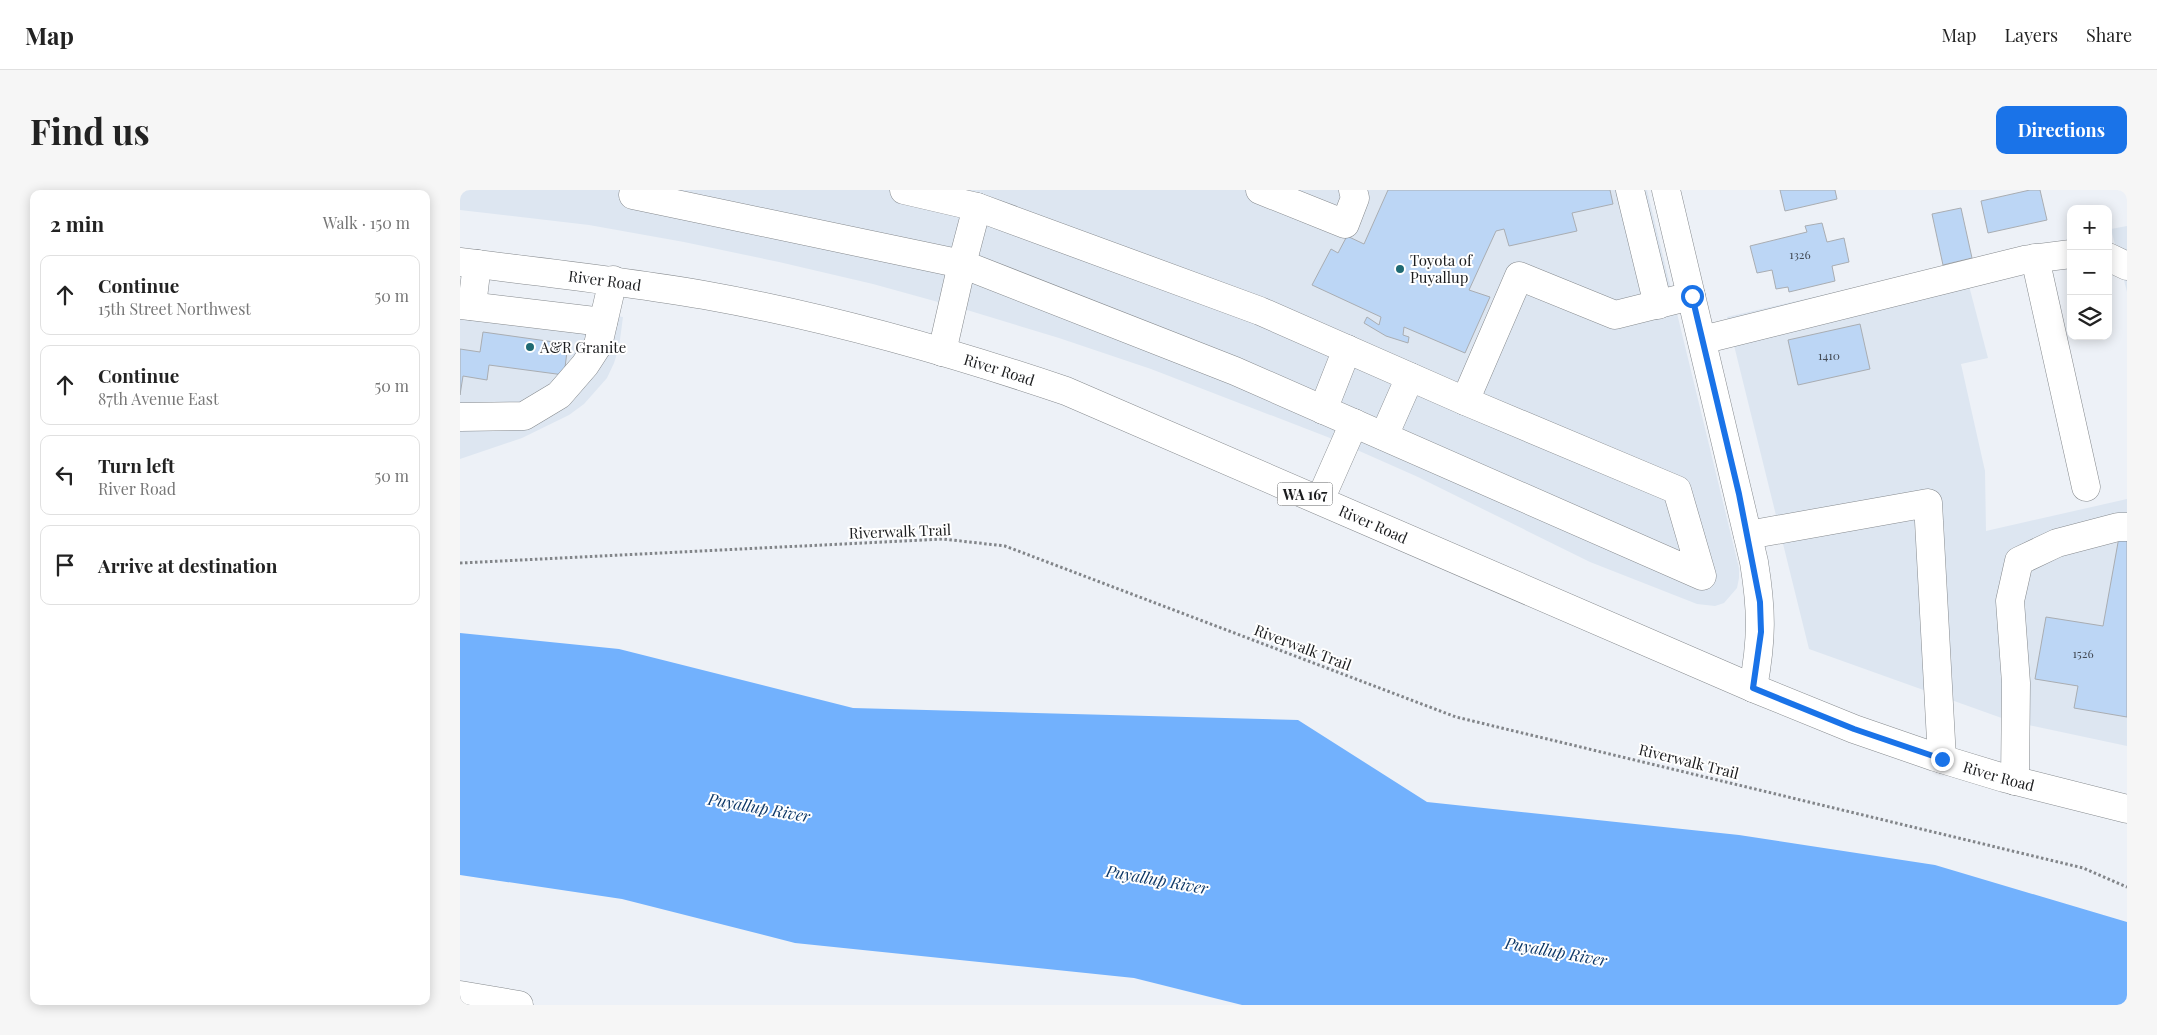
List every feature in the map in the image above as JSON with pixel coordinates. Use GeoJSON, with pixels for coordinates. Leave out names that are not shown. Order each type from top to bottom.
{"type":"FeatureCollection","features":[{"type":"Feature","properties":{"kind":"main road"},"geometry":{"type":"LineString","coordinates":[[634,190],[633,195],[962,264],[1235,371],[1702,576],[1677,490],[1465,401],[1260,311],[977,207],[904,190]]}},
{"type":"Feature","properties":{"kind":"main road"},"geometry":{"type":"LineString","coordinates":[[1260,190],[1345,224],[1354,198],[1352,190]]}},
{"type":"Feature","properties":{"kind":"main road"},"geometry":{"type":"LineString","coordinates":[[1630,190],[1658,304]]}},
{"type":"Feature","properties":{"kind":"main road"},"geometry":{"type":"LineString","coordinates":[[1666,190],[1739,494],[1760,602],[1760,648],[1753,688]]}},
{"type":"Feature","properties":{"kind":"main road"},"geometry":{"type":"LineString","coordinates":[[942,352],[977,207]]}},
{"type":"Feature","properties":{"kind":"main road"},"geometry":{"type":"LineString","coordinates":[[1702,340],[2035,258],[2067,254]]}},
{"type":"Feature","properties":{"kind":"main road"},"geometry":{"type":"LineString","coordinates":[[2035,258],[2086,487]]}},
{"type":"Feature","properties":{"kind":"main road"},"geometry":{"type":"LineString","coordinates":[[2112,260],[2127,266]]}},
{"type":"Feature","properties":{"kind":"main road"},"geometry":{"type":"LineString","coordinates":[[468,263],[466,306],[603,322]]}},
{"type":"Feature","properties":{"kind":"main road","name":"River Road"},"geometry":{"type":"LineString","coordinates":[[468,263],[613,280],[705,295],[791,312],[1004,370],[1066,391],[1753,688],[1854,729],[1942,759],[2015,781],[2127,809]]}},
{"type":"Feature","properties":{"kind":"main road"},"geometry":{"type":"LineString","coordinates":[[1465,401],[1519,276],[1615,315],[1692,296]]}},
{"type":"Feature","properties":{"kind":"main road"},"geometry":{"type":"LineString","coordinates":[[460,417],[524,416],[559,395],[585,365],[598,345],[613,280]]}},
{"type":"Feature","properties":{"kind":"main road"},"geometry":{"type":"LineString","coordinates":[[1323,410],[1347,349]]}},
{"type":"Feature","properties":{"kind":"main road"},"geometry":{"type":"LineString","coordinates":[[1384,436],[1410,377]]}},
{"type":"Feature","properties":{"kind":"main road"},"geometry":{"type":"LineString","coordinates":[[1320,500],[1354,423]]}},
{"type":"Feature","properties":{"kind":"main road"},"geometry":{"type":"LineString","coordinates":[[1748,535],[1928,502],[1942,759]]}},
{"type":"Feature","properties":{"kind":"main road"},"geometry":{"type":"LineString","coordinates":[[2015,781],[2016,683],[2010,601],[2019,561],[2057,543],[2118,527],[2127,527]]}},
{"type":"Feature","properties":{"kind":"main road"},"geometry":{"type":"LineString","coordinates":[[460,995],[519,1005]]}},
{"type":"Feature","properties":{"kind":"path","name":"Riverwalk Trail"},"geometry":{"type":"LineString","coordinates":[[460,563],[943,539],[1005,546],[1456,717],[2083,868],[2127,887]]}},
{"type":"Feature","properties":{"kind":"shaded area"},"geometry":{"type":"Polygon","coordinates":[[[460,190],[1647,190],[1739,568],[1737,588],[1724,603],[1715,606],[1697,604],[1590,562],[1418,477],[1330,438],[1151,369],[1059,338],[873,284],[779,262],[589,225],[460,210],[460,190]]]}},
{"type":"Feature","properties":{"kind":"shaded area"},"geometry":{"type":"Polygon","coordinates":[[[2127,226],[2127,292],[2112,233],[2112,229],[2127,226]]]}},
{"type":"Feature","properties":{"kind":"shaded area"},"geometry":{"type":"Polygon","coordinates":[[[1963,263],[1988,358],[1961,364],[1985,471],[1986,531],[2127,499],[2127,746],[2010,721],[1809,649],[1727,317],[1963,263]]]}},
{"type":"Feature","properties":{"kind":"shaded area"},"geometry":{"type":"Polygon","coordinates":[[[460,297],[623,317],[619,347],[607,378],[584,404],[569,415],[522,438],[460,459],[460,297]]]}},
{"type":"Feature","properties":{"kind":"water","name":"Puyallup River"},"geometry":{"type":"Polygon","coordinates":[[[460,633],[619,649],[853,708],[1298,720],[1427,802],[1739,835],[1935,865],[2127,922],[2127,1005],[1242,1005],[1134,978],[795,943],[622,899],[460,875],[460,633]]]}},
{"type":"Feature","properties":{"kind":"building","name":"Toyota of Puyallup"},"geometry":{"type":"Polygon","coordinates":[[[1388,190],[1610,190],[1613,204],[1572,213],[1577,231],[1509,246],[1504,229],[1496,231],[1469,290],[1490,297],[1465,353],[1404,327],[1403,335],[1409,337],[1408,343],[1386,336],[1364,323],[1367,317],[1379,325],[1381,317],[1312,285],[1331,249],[1338,253],[1347,236],[1364,244],[1388,190]]]}},
{"type":"Feature","properties":{"kind":"building"},"geometry":{"type":"Polygon","coordinates":[[[1780,190],[1835,190],[1837,199],[1785,211],[1780,190]]]}},
{"type":"Feature","properties":{"kind":"building"},"geometry":{"type":"Polygon","coordinates":[[[2030,190],[2040,190],[2047,220],[1988,233],[1981,201],[2030,190]]]}},
{"type":"Feature","properties":{"kind":"building"},"geometry":{"type":"Polygon","coordinates":[[[1961,208],[1972,258],[1943,265],[1932,214],[1961,208]]]}},
{"type":"Feature","properties":{"kind":"building"},"geometry":{"type":"Polygon","coordinates":[[[1822,223],[1827,242],[1844,238],[1849,262],[1832,266],[1835,281],[1789,292],[1788,287],[1776,289],[1772,270],[1757,273],[1750,246],[1807,232],[1805,226],[1822,223]]]}},
{"type":"Feature","properties":{"kind":"building"},"geometry":{"type":"Polygon","coordinates":[[[1860,324],[1870,369],[1798,385],[1788,340],[1860,324]]]}},
{"type":"Feature","properties":{"kind":"building"},"geometry":{"type":"Polygon","coordinates":[[[483,332],[568,344],[564,375],[489,365],[487,380],[463,376],[460,395],[460,349],[480,352],[483,332]]]}},
{"type":"Feature","properties":{"kind":"building"},"geometry":{"type":"Polygon","coordinates":[[[2119,537],[2127,539],[2127,717],[2074,708],[2078,686],[2035,679],[2046,617],[2103,626],[2119,537]]]}},
{"type":"Feature","properties":{"kind":"place","name":"Toyota of Puyallup"},"geometry":{"type":"Point","coordinates":[1400,269]}},
{"type":"Feature","properties":{"kind":"place","name":"A&R Granite"},"geometry":{"type":"Point","coordinates":[530,347]}},
{"type":"Feature","properties":{"kind":"route"},"geometry":{"type":"LineString","coordinates":[[1692,296],[1754,562],[1760,602],[1761,632],[1753,688],[1854,729],[1942,759]]}}]}
